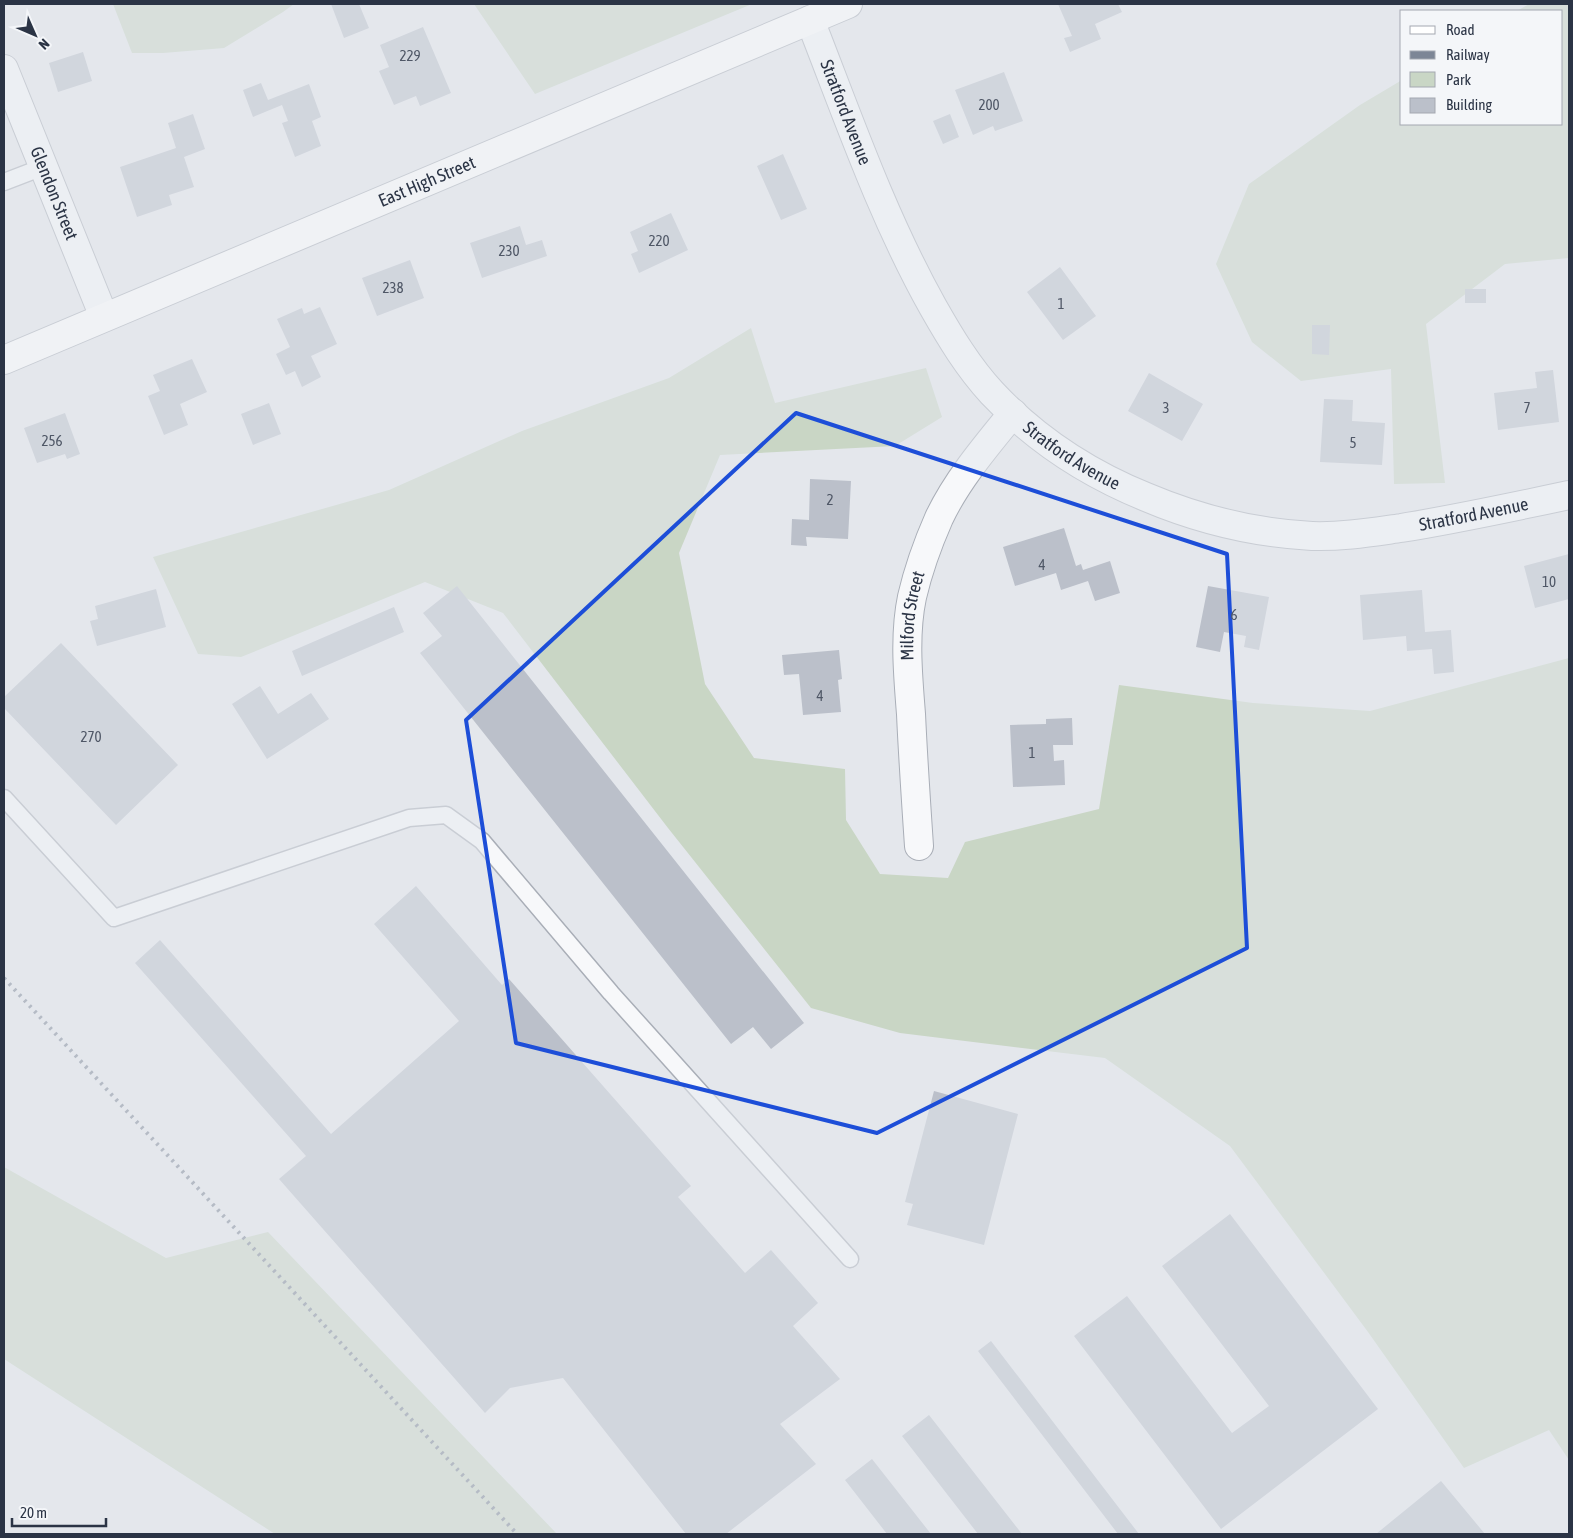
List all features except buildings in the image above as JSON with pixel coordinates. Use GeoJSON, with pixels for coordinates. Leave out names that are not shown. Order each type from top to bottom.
{"type":"FeatureCollection","features":[{"type":"Feature","properties":{"kind":"main road","name":"East High Street"},"geometry":{"type":"LineString","coordinates":[[4,360],[848,4]]}},
{"type":"Feature","properties":{"kind":"street","name":"Stratford Avenue"},"geometry":{"type":"LineString","coordinates":[[810,20],[880,199],[921,284],[945,327],[990,391],[1046,442],[1084,467],[1121,487],[1215,521],[1313,536],[1361,534],[1468,516],[1569,495]]}},
{"type":"Feature","properties":{"kind":"street","name":"Glendon Street"},"geometry":{"type":"LineString","coordinates":[[4,68],[104,317]]}},
{"type":"Feature","properties":{"kind":"street","name":"Milford Street"},"geometry":{"type":"LineString","coordinates":[[919,846],[908,668],[908,634],[912,598],[939,518],[960,482],[1013,413]]}},
{"type":"Feature","properties":{"kind":"lane"},"geometry":{"type":"LineString","coordinates":[[4,182],[43,167]]}},
{"type":"Feature","properties":{"kind":"lane"},"geometry":{"type":"LineString","coordinates":[[4,798],[114,918],[409,818],[446,815],[482,841],[611,993],[850,1259]]}},
{"type":"Feature","properties":{"kind":"highlighted area"},"geometry":{"type":"Polygon","coordinates":[[[796,413],[1227,554],[1247,948],[877,1133],[516,1043],[466,720],[796,413]]]}},
{"type":"Feature","properties":{"kind":"green space"},"geometry":{"type":"Polygon","coordinates":[[[113,4],[294,4],[224,48],[163,53],[132,53],[113,4]]]}},
{"type":"Feature","properties":{"kind":"green space"},"geometry":{"type":"Polygon","coordinates":[[[474,4],[752,4],[535,94],[474,4]]]}},
{"type":"Feature","properties":{"kind":"green space"},"geometry":{"type":"Polygon","coordinates":[[[1529,4],[1569,4],[1569,258],[1505,264],[1426,324],[1445,483],[1394,484],[1391,369],[1301,381],[1252,342],[1216,264],[1249,184],[1360,105],[1400,81],[1400,125],[1563,125],[1563,10],[1519,10],[1529,4]]]}},
{"type":"Feature","properties":{"kind":"green space"},"geometry":{"type":"Polygon","coordinates":[[[751,328],[775,403],[926,368],[942,417],[895,446],[720,455],[679,553],[705,684],[754,758],[845,769],[846,820],[880,874],[948,878],[965,842],[1099,809],[1119,685],[1253,703],[1370,711],[1569,658],[1569,1460],[1549,1430],[1464,1468],[1368,1332],[1230,1146],[1105,1058],[900,1033],[811,1008],[668,828],[503,613],[425,582],[241,657],[198,654],[153,557],[389,490],[522,431],[669,378],[751,328]]]}},
{"type":"Feature","properties":{"kind":"green space"},"geometry":{"type":"Polygon","coordinates":[[[4,1167],[166,1258],[268,1232],[557,1534],[275,1534],[4,1359],[4,1167]]]}},
{"type":"Feature","properties":{"kind":"railway"},"geometry":{"type":"LineString","coordinates":[[4,978],[517,1534]]}}]}
